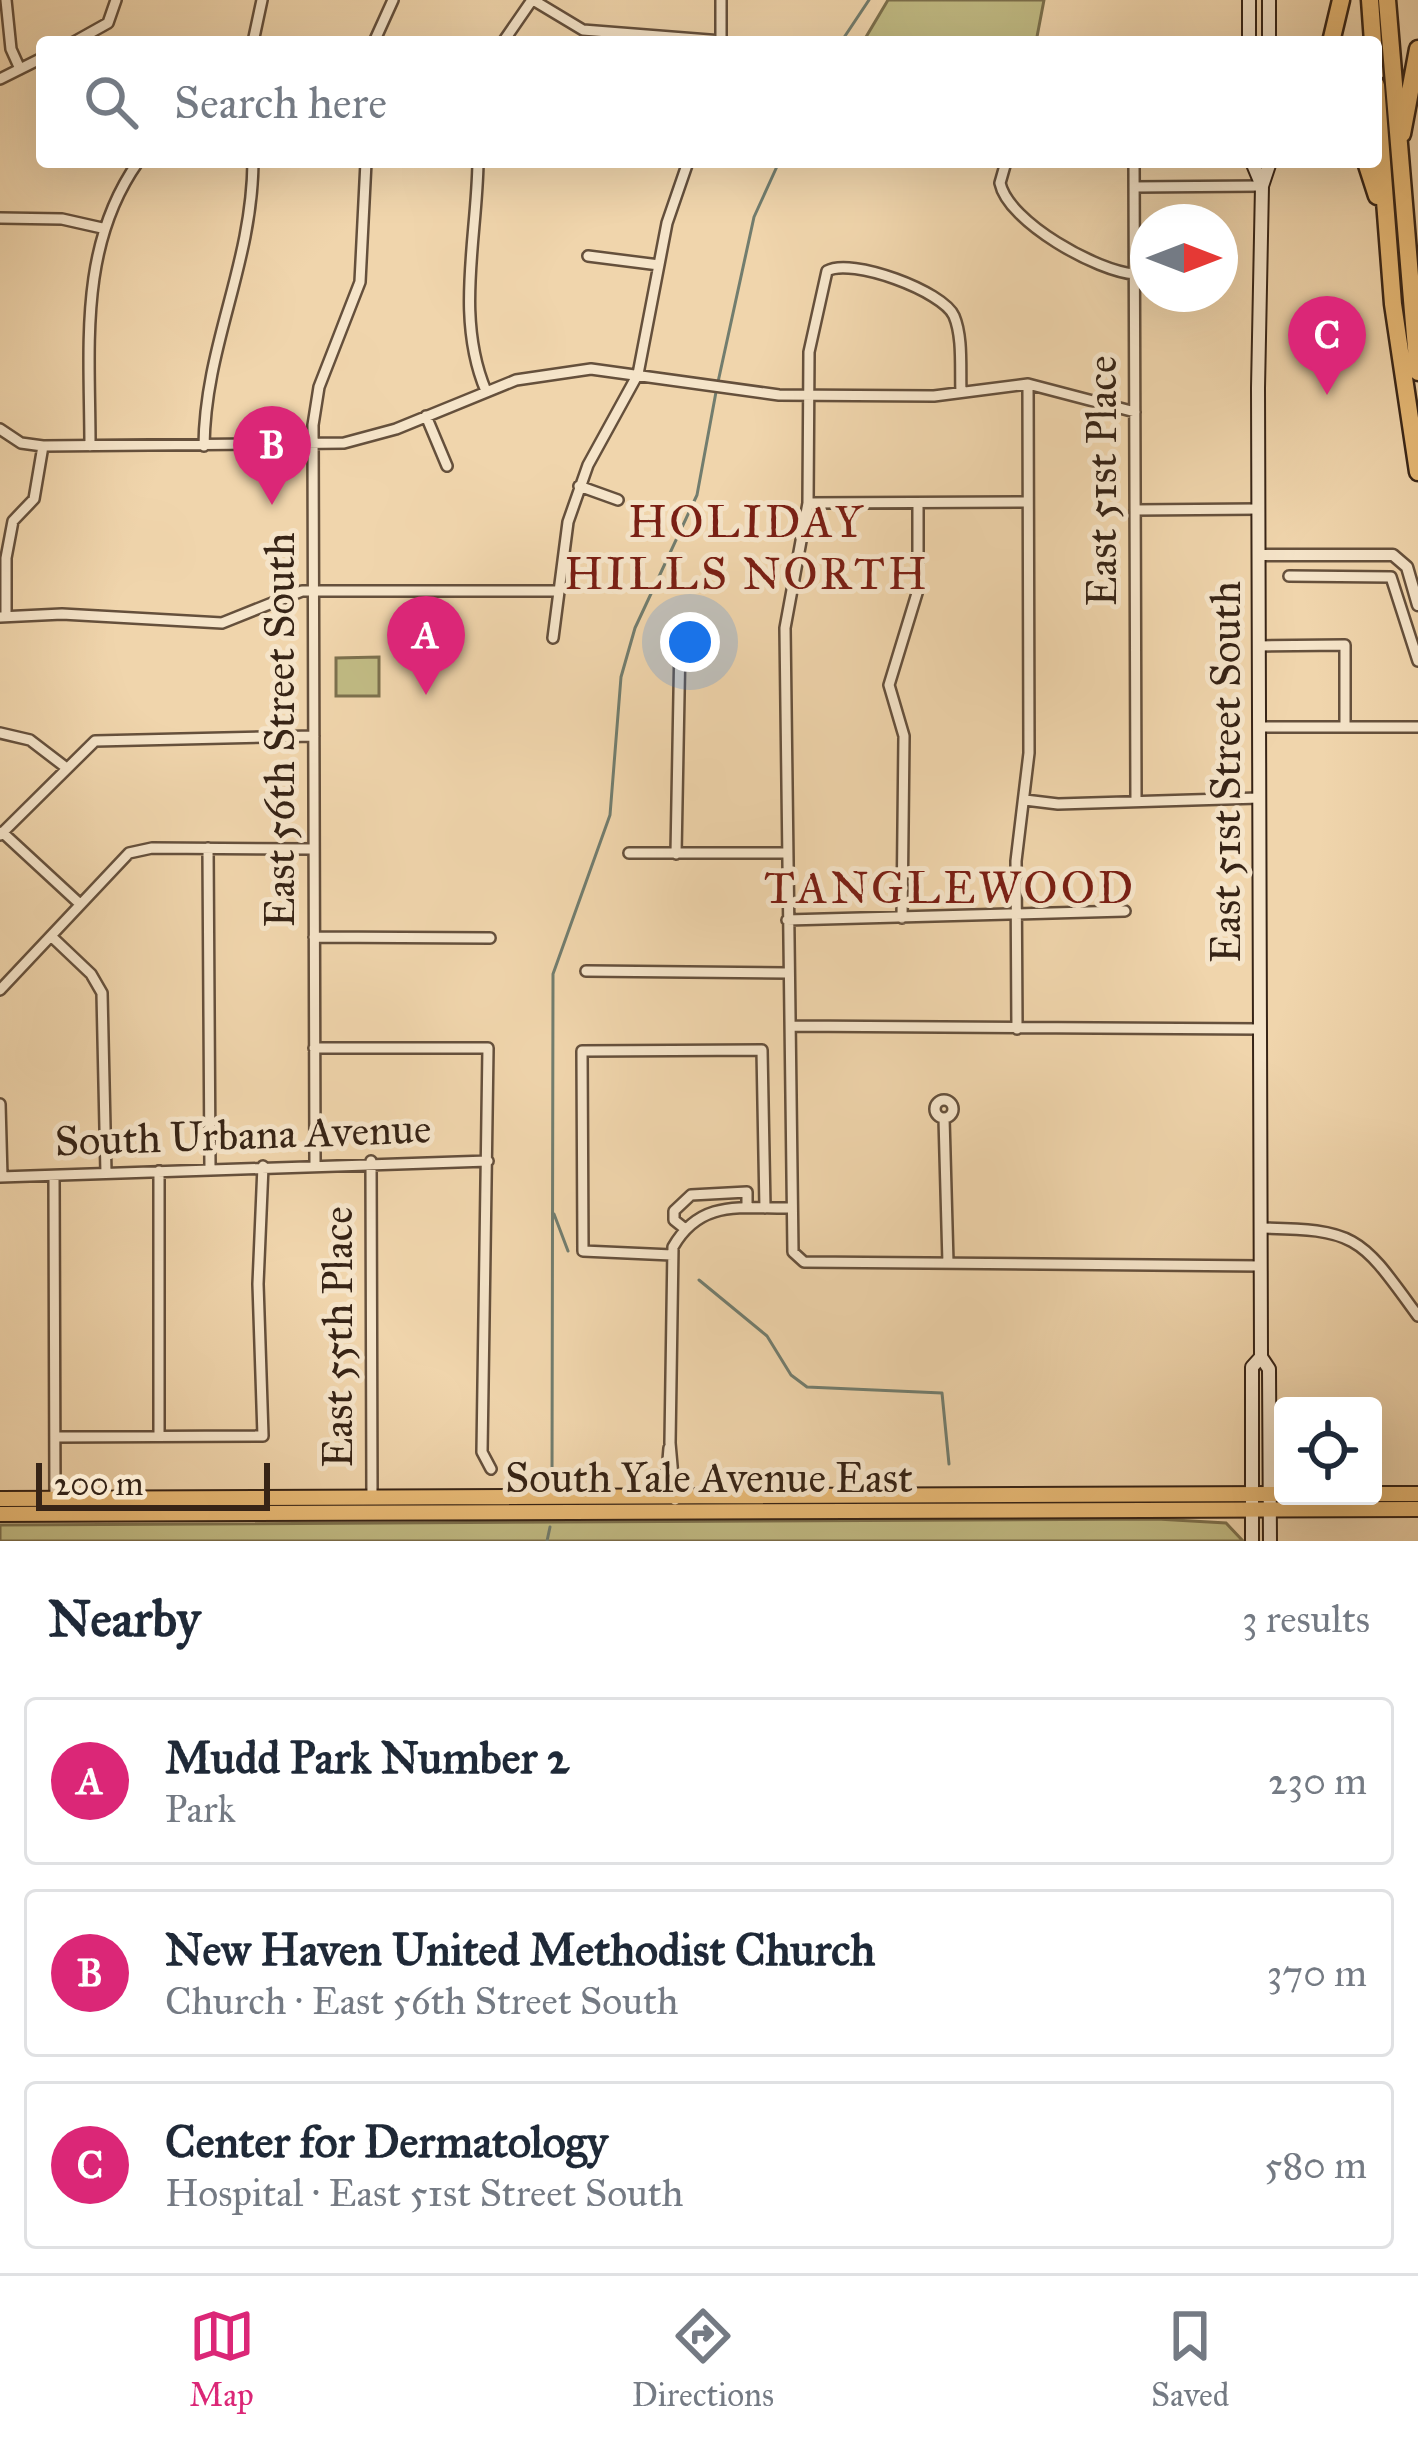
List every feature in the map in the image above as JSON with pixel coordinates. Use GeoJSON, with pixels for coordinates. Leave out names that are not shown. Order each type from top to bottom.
{"type":"FeatureCollection","features":[{"type":"Feature","properties":{"kind":"highway"},"geometry":{"type":"LineString","coordinates":[[1332,36],[1341,0]]}},
{"type":"Feature","properties":{"kind":"highway"},"geometry":{"type":"LineString","coordinates":[[1370,0],[1373,36]]}},
{"type":"Feature","properties":{"kind":"highway"},"geometry":{"type":"LineString","coordinates":[[1387,0],[1418,372]]}},
{"type":"Feature","properties":{"kind":"highway"},"geometry":{"type":"LineString","coordinates":[[1398,152],[1418,49]]}},
{"type":"Feature","properties":{"kind":"highway"},"geometry":{"type":"LineString","coordinates":[[1368,168],[1386,226]]}},
{"type":"Feature","properties":{"kind":"highway"},"geometry":{"type":"LineString","coordinates":[[1382,168],[1418,472]]}},
{"type":"Feature","properties":{"kind":"main road"},"geometry":{"type":"LineString","coordinates":[[1250,0],[1250,36]]}},
{"type":"Feature","properties":{"kind":"main road"},"geometry":{"type":"LineString","coordinates":[[1269,0],[1270,36]]}},
{"type":"Feature","properties":{"kind":"main road","name":"East 51st Street South"},"geometry":{"type":"LineString","coordinates":[[1254,168],[1262,186]]}},
{"type":"Feature","properties":{"kind":"main road","name":"East 51st Street South"},"geometry":{"type":"LineString","coordinates":[[1268,168],[1262,186],[1259,798],[1261,1357],[1269,1369],[1274,1499],[1270,1541]]}},
{"type":"Feature","properties":{"kind":"main road","name":"East 51st Street South"},"geometry":{"type":"LineString","coordinates":[[1252,1541],[1252,1367],[1261,1357]]}},
{"type":"Feature","properties":{"kind":"main road"},"geometry":{"type":"LineString","coordinates":[[1382,1494],[1418,1494]]}},
{"type":"Feature","properties":{"kind":"main road","name":"South Yale Avenue East"},"geometry":{"type":"LineString","coordinates":[[0,1499],[372,1505]]}},
{"type":"Feature","properties":{"kind":"main road","name":"South Yale Avenue East"},"geometry":{"type":"LineString","coordinates":[[0,1514],[372,1505],[1274,1499]]}},
{"type":"Feature","properties":{"kind":"main road","name":"South Yale Avenue East"},"geometry":{"type":"LineString","coordinates":[[1360,1505],[1418,1509]]}},
{"type":"Feature","properties":{"kind":"street"},"geometry":{"type":"LineString","coordinates":[[6,0],[11,49],[20,69]]}},
{"type":"Feature","properties":{"kind":"street"},"geometry":{"type":"LineString","coordinates":[[83,36],[112,17],[116,0]]}},
{"type":"Feature","properties":{"kind":"street"},"geometry":{"type":"LineString","coordinates":[[254,36],[262,0]]}},
{"type":"Feature","properties":{"kind":"street"},"geometry":{"type":"LineString","coordinates":[[377,36],[393,0]]}},
{"type":"Feature","properties":{"kind":"street"},"geometry":{"type":"LineString","coordinates":[[506,36],[532,0],[583,30],[652,36]]}},
{"type":"Feature","properties":{"kind":"street"},"geometry":{"type":"LineString","coordinates":[[721,0],[722,36]]}},
{"type":"Feature","properties":{"kind":"street"},"geometry":{"type":"LineString","coordinates":[[0,79],[36,61]]}},
{"type":"Feature","properties":{"kind":"street"},"geometry":{"type":"LineString","coordinates":[[90,446],[91,286],[102,227],[135,168]]}},
{"type":"Feature","properties":{"kind":"street"},"geometry":{"type":"LineString","coordinates":[[204,446],[208,375],[245,256],[252,168]]}},
{"type":"Feature","properties":{"kind":"street","name":"East 56th Street South"},"geometry":{"type":"LineString","coordinates":[[316,1162],[312,446],[319,387],[360,282],[366,168]]}},
{"type":"Feature","properties":{"kind":"street"},"geometry":{"type":"LineString","coordinates":[[478,168],[469,310],[474,355],[486,391]]}},
{"type":"Feature","properties":{"kind":"street"},"geometry":{"type":"LineString","coordinates":[[553,638],[556,591],[579,486],[638,374],[659,265],[686,168]]}},
{"type":"Feature","properties":{"kind":"street"},"geometry":{"type":"LineString","coordinates":[[1004,168],[1000,184],[1009,205],[1087,261],[1108,272],[1130,274]]}},
{"type":"Feature","properties":{"kind":"street","name":"East 51st Place"},"geometry":{"type":"LineString","coordinates":[[1134,168],[1134,204]]}},
{"type":"Feature","properties":{"kind":"street"},"geometry":{"type":"LineString","coordinates":[[1134,187],[1262,186]]}},
{"type":"Feature","properties":{"kind":"street"},"geometry":{"type":"LineString","coordinates":[[0,218],[62,219],[102,227]]}},
{"type":"Feature","properties":{"kind":"street"},"geometry":{"type":"LineString","coordinates":[[588,256],[659,265]]}},
{"type":"Feature","properties":{"kind":"street"},"geometry":{"type":"LineString","coordinates":[[962,392],[953,314],[934,296],[845,266],[831,268],[820,283],[810,341],[808,503],[785,628],[787,973],[796,1258],[1261,1266]]}},
{"type":"Feature","properties":{"kind":"street","name":"East 51st Place"},"geometry":{"type":"LineString","coordinates":[[1135,312],[1136,800]]}},
{"type":"Feature","properties":{"kind":"street"},"geometry":{"type":"LineString","coordinates":[[0,428],[21,442],[43,446],[312,446],[358,441],[486,391],[564,371],[638,374],[738,391],[808,394],[962,392],[1028,384],[1135,412]]}},
{"type":"Feature","properties":{"kind":"street"},"geometry":{"type":"LineString","coordinates":[[1018,1029],[1016,860],[1030,734],[1028,384]]}},
{"type":"Feature","properties":{"kind":"street"},"geometry":{"type":"LineString","coordinates":[[426,416],[447,466]]}},
{"type":"Feature","properties":{"kind":"street"},"geometry":{"type":"LineString","coordinates":[[43,446],[34,499],[14,521],[6,558],[3,617],[62,614],[222,623],[291,593],[556,591]]}},
{"type":"Feature","properties":{"kind":"street"},"geometry":{"type":"LineString","coordinates":[[579,486],[619,500]]}},
{"type":"Feature","properties":{"kind":"street"},"geometry":{"type":"LineString","coordinates":[[808,503],[1027,502]]}},
{"type":"Feature","properties":{"kind":"street"},"geometry":{"type":"LineString","coordinates":[[902,917],[904,736],[889,685],[918,590],[919,503]]}},
{"type":"Feature","properties":{"kind":"street"},"geometry":{"type":"LineString","coordinates":[[1135,510],[1259,508]]}},
{"type":"Feature","properties":{"kind":"street"},"geometry":{"type":"LineString","coordinates":[[1259,555],[1393,555],[1407,567],[1418,604]]}},
{"type":"Feature","properties":{"kind":"street"},"geometry":{"type":"LineString","coordinates":[[1310,555],[1310,577]]}},
{"type":"Feature","properties":{"kind":"street"},"geometry":{"type":"LineString","coordinates":[[1289,577],[1391,577],[1418,661]]}},
{"type":"Feature","properties":{"kind":"street"},"geometry":{"type":"LineString","coordinates":[[1406,624],[1418,620]]}},
{"type":"Feature","properties":{"kind":"street"},"geometry":{"type":"LineString","coordinates":[[676,854],[680,641]]}},
{"type":"Feature","properties":{"kind":"street"},"geometry":{"type":"LineString","coordinates":[[1259,646],[1345,645],[1345,727]]}},
{"type":"Feature","properties":{"kind":"street"},"geometry":{"type":"LineString","coordinates":[[1259,727],[1418,728]]}},
{"type":"Feature","properties":{"kind":"street"},"geometry":{"type":"LineString","coordinates":[[0,733],[30,740],[64,766]]}},
{"type":"Feature","properties":{"kind":"street"},"geometry":{"type":"LineString","coordinates":[[80,904],[1,834],[83,747],[109,737],[314,736]]}},
{"type":"Feature","properties":{"kind":"street"},"geometry":{"type":"LineString","coordinates":[[1025,800],[1259,798]]}},
{"type":"Feature","properties":{"kind":"street"},"geometry":{"type":"LineString","coordinates":[[208,848],[210,1168]]}},
{"type":"Feature","properties":{"kind":"street"},"geometry":{"type":"LineString","coordinates":[[0,990],[118,863],[140,849],[314,849]]}},
{"type":"Feature","properties":{"kind":"street"},"geometry":{"type":"LineString","coordinates":[[629,853],[787,853]]}},
{"type":"Feature","properties":{"kind":"street"},"geometry":{"type":"LineString","coordinates":[[787,920],[1125,911]]}},
{"type":"Feature","properties":{"kind":"street"},"geometry":{"type":"LineString","coordinates":[[51,936],[91,974],[102,993],[106,1173]]}},
{"type":"Feature","properties":{"kind":"street"},"geometry":{"type":"LineString","coordinates":[[314,937],[490,938]]}},
{"type":"Feature","properties":{"kind":"street"},"geometry":{"type":"LineString","coordinates":[[586,971],[787,973]]}},
{"type":"Feature","properties":{"kind":"street"},"geometry":{"type":"LineString","coordinates":[[791,1026],[802,1031],[1260,1029]]}},
{"type":"Feature","properties":{"kind":"street"},"geometry":{"type":"LineString","coordinates":[[314,1048],[488,1048],[482,1452],[491,1469]]}},
{"type":"Feature","properties":{"kind":"street"},"geometry":{"type":"LineString","coordinates":[[672,1255],[583,1251],[583,1051],[762,1050],[765,1208]]}},
{"type":"Feature","properties":{"kind":"street"},"geometry":{"type":"LineString","coordinates":[[0,1104],[1,1177]]}},
{"type":"Feature","properties":{"kind":"street"},"geometry":{"type":"LineString","coordinates":[[944,1118],[948,1263]]}},
{"type":"Feature","properties":{"kind":"street","name":"East 55th Place"},"geometry":{"type":"LineString","coordinates":[[371,1161],[372,1505]]}},
{"type":"Feature","properties":{"kind":"street","name":"South Urbana Avenue"},"geometry":{"type":"LineString","coordinates":[[1,1177],[316,1162],[488,1161]]}},
{"type":"Feature","properties":{"kind":"street"},"geometry":{"type":"LineString","coordinates":[[56,1437],[263,1436],[259,1284],[263,1166]]}},
{"type":"Feature","properties":{"kind":"street"},"geometry":{"type":"LineString","coordinates":[[159,1171],[155,1308],[159,1436]]}},
{"type":"Feature","properties":{"kind":"street"},"geometry":{"type":"LineString","coordinates":[[54,1176],[56,1499]]}},
{"type":"Feature","properties":{"kind":"street"},"geometry":{"type":"LineString","coordinates":[[684,1228],[674,1220],[674,1211],[691,1195],[747,1192],[748,1208]]}},
{"type":"Feature","properties":{"kind":"street"},"geometry":{"type":"LineString","coordinates":[[671,1504],[672,1255],[684,1228],[715,1208],[792,1208]]}},
{"type":"Feature","properties":{"kind":"street"},"geometry":{"type":"LineString","coordinates":[[1260,1228],[1323,1229],[1359,1243],[1418,1316]]}},
{"type":"Feature","properties":{"kind":"shaded area"},"geometry":{"type":"Polygon","coordinates":[[[888,0],[1044,0],[1037,36],[867,36],[888,0]]]}},
{"type":"Feature","properties":{"kind":"shaded area"},"geometry":{"type":"Polygon","coordinates":[[[379,657],[379,696],[336,696],[336,658],[379,657]]]}},
{"type":"Feature","properties":{"kind":"shaded area"},"geometry":{"type":"Polygon","coordinates":[[[1157,1519],[1226,1523],[1243,1541],[0,1541],[0,1525],[1157,1519]]]}},
{"type":"Feature","properties":{"kind":"waterway"},"geometry":{"type":"LineString","coordinates":[[845,36],[869,0]]}},
{"type":"Feature","properties":{"kind":"waterway"},"geometry":{"type":"LineString","coordinates":[[718,382],[754,217],[776,168]]}},
{"type":"Feature","properties":{"kind":"waterway"},"geometry":{"type":"LineString","coordinates":[[552,1483],[553,974],[610,815],[621,677],[635,628],[697,495],[716,392]]}},
{"type":"Feature","properties":{"kind":"waterway"},"geometry":{"type":"LineString","coordinates":[[554,1214],[568,1251]]}},
{"type":"Feature","properties":{"kind":"waterway"},"geometry":{"type":"LineString","coordinates":[[699,1280],[767,1336],[791,1375],[807,1387],[942,1393],[949,1464]]}},
{"type":"Feature","properties":{"kind":"waterway"},"geometry":{"type":"LineString","coordinates":[[547,1541],[550,1527]]}},
{"type":"Feature","properties":{"kind":"place","name":"Center for Dermatology"},"geometry":{"type":"Point","coordinates":[1327,395]}},
{"type":"Feature","properties":{"kind":"place","name":"New Haven United Methodist Church"},"geometry":{"type":"Point","coordinates":[272,505]}},
{"type":"Feature","properties":{"kind":"place","name":"Mudd Park Number 2"},"geometry":{"type":"Point","coordinates":[426,695]}},
{"type":"Feature","properties":{"kind":"district","name":"HOLIDAY HILLS NORTH"},"geometry":{"type":"Point","coordinates":[747,547]}},
{"type":"Feature","properties":{"kind":"district","name":"TANGLEWOOD"},"geometry":{"type":"Point","coordinates":[950,887]}}]}
